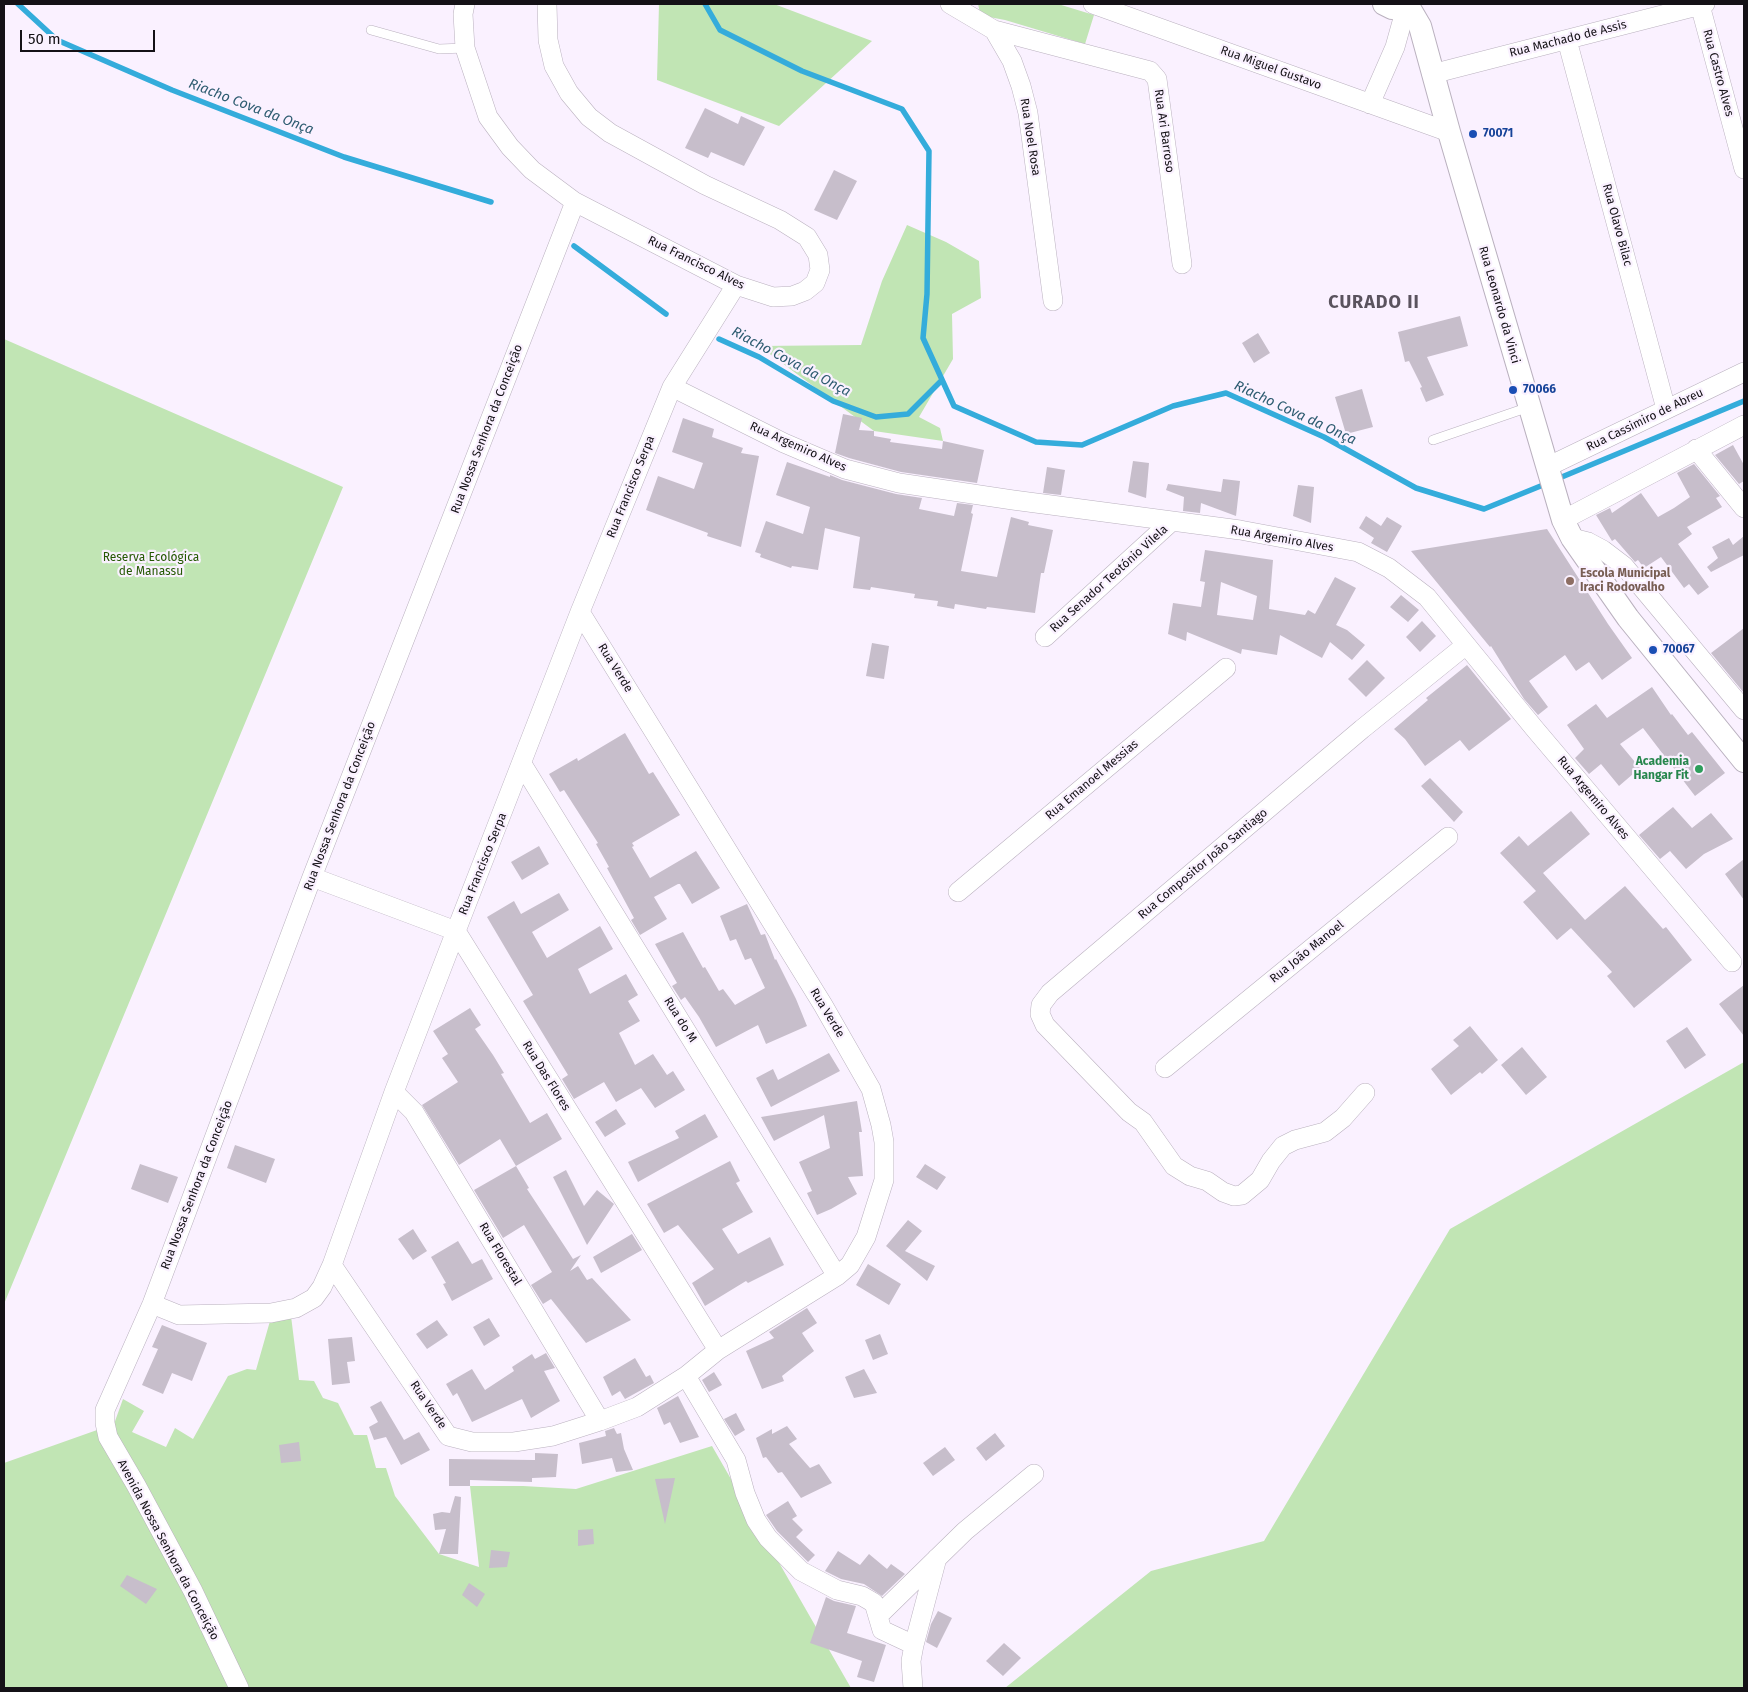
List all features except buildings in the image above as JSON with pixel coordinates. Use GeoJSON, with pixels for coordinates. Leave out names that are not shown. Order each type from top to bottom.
{"type":"FeatureCollection","features":[{"type":"Feature","properties":{"kind":"street","name":"Rua Francisco Alves"},"geometry":{"type":"LineString","coordinates":[[465,4],[463,14],[465,48],[488,117],[510,147],[532,170],[575,202],[736,285],[773,297],[792,296],[805,291],[815,283],[820,270],[818,255],[807,237],[780,220],[705,185],[644,152],[610,133],[589,117],[569,93],[554,66],[548,40],[546,4]]}},
{"type":"Feature","properties":{"kind":"street","name":"Rua Noel Rosa"},"geometry":{"type":"LineString","coordinates":[[950,4],[994,30],[1012,61],[1021,86],[1028,113],[1053,301]]}},
{"type":"Feature","properties":{"kind":"street","name":"Rua Miguel Gustavo"},"geometry":{"type":"LineString","coordinates":[[1093,4],[1449,132]]}},
{"type":"Feature","properties":{"kind":"street"},"geometry":{"type":"LineString","coordinates":[[1384,4],[1392,8],[1407,4]]}},
{"type":"Feature","properties":{"kind":"street"},"geometry":{"type":"LineString","coordinates":[[1370,104],[1395,47],[1407,4]]}},
{"type":"Feature","properties":{"kind":"street","name":"Rua Leonardo da Vinci"},"geometry":{"type":"LineString","coordinates":[[1407,4],[1420,26],[1432,74],[1529,407],[1567,529],[1628,618],[1744,761]]}},
{"type":"Feature","properties":{"kind":"street","name":"Rua Machado de Assis"},"geometry":{"type":"LineString","coordinates":[[1432,74],[1702,4]]}},
{"type":"Feature","properties":{"kind":"street","name":"Rua Castro Alves"},"geometry":{"type":"LineString","coordinates":[[1702,4],[1744,169]]}},
{"type":"Feature","properties":{"kind":"street","name":"Rua Ari Barroso"},"geometry":{"type":"LineString","coordinates":[[994,30],[1150,70],[1157,79],[1182,264]]}},
{"type":"Feature","properties":{"kind":"street","name":"Rua Olavo Bilac"},"geometry":{"type":"LineString","coordinates":[[1567,40],[1666,409]]}},
{"type":"Feature","properties":{"kind":"street","name":"Rua Nossa Senhora da Conceição"},"geometry":{"type":"LineString","coordinates":[[105,1410],[152,1304],[312,877],[575,202]]}},
{"type":"Feature","properties":{"kind":"street","name":"Rua Francisco Serpa"},"geometry":{"type":"LineString","coordinates":[[152,1304],[178,1315],[271,1313],[296,1308],[314,1298],[322,1287],[332,1265],[394,1092],[456,931],[580,612],[672,386],[736,285]]}},
{"type":"Feature","properties":{"kind":"street","name":"Rua Cassimiro de Abreu"},"geometry":{"type":"LineString","coordinates":[[1551,481],[1666,409],[1744,372]]}},
{"type":"Feature","properties":{"kind":"street","name":"Rua Argemiro Alves"},"geometry":{"type":"LineString","coordinates":[[672,386],[784,443],[845,469],[899,483],[1240,530],[1358,552],[1389,568],[1427,597],[1732,962]]}},
{"type":"Feature","properties":{"kind":"street"},"geometry":{"type":"LineString","coordinates":[[1744,426],[1696,449],[1567,529],[1603,550],[1624,566],[1744,710]]}},
{"type":"Feature","properties":{"kind":"street"},"geometry":{"type":"LineString","coordinates":[[1696,449],[1744,508]]}},
{"type":"Feature","properties":{"kind":"street","name":"Rua Senador Teotónio Vilela"},"geometry":{"type":"LineString","coordinates":[[1045,637],[1172,521]]}},
{"type":"Feature","properties":{"kind":"street","name":"Rua Verde"},"geometry":{"type":"LineString","coordinates":[[332,1265],[448,1436],[472,1442],[514,1442],[553,1436],[636,1407],[686,1376],[718,1350],[837,1276],[850,1265],[866,1237],[884,1180],[884,1142],[871,1089],[823,1005],[580,612]]}},
{"type":"Feature","properties":{"kind":"street","name":"Rua Compositor João Santiago"},"geometry":{"type":"LineString","coordinates":[[1365,1094],[1343,1118],[1325,1132],[1295,1140],[1283,1146],[1260,1180],[1242,1196],[1234,1196],[1223,1192],[1208,1181],[1190,1176],[1174,1166],[1143,1122],[1129,1112],[1045,1025],[1040,1014],[1041,1005],[1050,993],[1466,645]]}},
{"type":"Feature","properties":{"kind":"street","name":"Rua Emanoel Messias"},"geometry":{"type":"LineString","coordinates":[[958,892],[1226,668]]}},
{"type":"Feature","properties":{"kind":"street","name":"Rua do M"},"geometry":{"type":"LineString","coordinates":[[522,764],[837,1276]]}},
{"type":"Feature","properties":{"kind":"street","name":"Rua João Manoel"},"geometry":{"type":"LineString","coordinates":[[1165,1068],[1448,837]]}},
{"type":"Feature","properties":{"kind":"street"},"geometry":{"type":"LineString","coordinates":[[312,877],[456,931]]}},
{"type":"Feature","properties":{"kind":"street","name":"Rua Das Flores"},"geometry":{"type":"LineString","coordinates":[[456,931],[718,1350]]}},
{"type":"Feature","properties":{"kind":"street","name":"Rua Florestal"},"geometry":{"type":"LineString","coordinates":[[394,1092],[414,1112],[600,1421]]}},
{"type":"Feature","properties":{"kind":"street"},"geometry":{"type":"LineString","coordinates":[[686,1376],[736,1460],[740,1479],[756,1520],[768,1538],[801,1572],[836,1590],[862,1596],[874,1603],[882,1630],[914,1645]]}},
{"type":"Feature","properties":{"kind":"street","name":"Avenida Nossa Senhora da Conceição"},"geometry":{"type":"LineString","coordinates":[[105,1410],[108,1437],[193,1591],[239,1688]]}},
{"type":"Feature","properties":{"kind":"street"},"geometry":{"type":"LineString","coordinates":[[879,1615],[965,1531],[1034,1474]]}},
{"type":"Feature","properties":{"kind":"street"},"geometry":{"type":"LineString","coordinates":[[913,1688],[912,1661],[914,1645],[932,1583],[937,1558]]}},
{"type":"Feature","properties":{"kind":"lane"},"geometry":{"type":"LineString","coordinates":[[371,30],[439,50],[465,48]]}},
{"type":"Feature","properties":{"kind":"lane"},"geometry":{"type":"LineString","coordinates":[[1433,440],[1529,407]]}},
{"type":"Feature","properties":{"kind":"green space"},"geometry":{"type":"Polygon","coordinates":[[[659,4],[774,4],[872,41],[779,126],[657,80],[659,4]]]}},
{"type":"Feature","properties":{"kind":"green space"},"geometry":{"type":"Polygon","coordinates":[[[978,4],[1058,4],[1094,15],[1085,44],[1005,20],[984,16],[980,13],[978,4]]]}},
{"type":"Feature","properties":{"kind":"green space"},"geometry":{"type":"Polygon","coordinates":[[[907,225],[946,242],[979,261],[981,298],[952,314],[953,359],[919,417],[940,428],[943,441],[874,431],[759,346],[861,345],[882,281],[907,225]]]}},
{"type":"Feature","properties":{"kind":"green space","name":"Reserva Ecológica de Manassu"},"geometry":{"type":"Polygon","coordinates":[[[4,339],[343,487],[4,1304],[4,339]]]}},
{"type":"Feature","properties":{"kind":"green space"},"geometry":{"type":"Polygon","coordinates":[[[1744,1062],[1744,1688],[1005,1688],[1151,1571],[1264,1541],[1450,1229],[1744,1062]]]}},
{"type":"Feature","properties":{"kind":"green space"},"geometry":{"type":"Polygon","coordinates":[[[291,1316],[299,1380],[314,1381],[323,1398],[338,1403],[354,1435],[367,1435],[376,1468],[386,1468],[395,1496],[439,1554],[479,1567],[470,1486],[576,1489],[712,1446],[851,1688],[4,1688],[4,1463],[114,1424],[123,1399],[144,1411],[132,1432],[166,1447],[175,1428],[193,1439],[228,1376],[247,1369],[256,1370],[270,1321],[291,1316]]]}},
{"type":"Feature","properties":{"kind":"waterway","name":"Riacho Cova da Onça"},"geometry":{"type":"LineString","coordinates":[[18,4],[57,40],[172,90],[344,157],[491,202]]}},
{"type":"Feature","properties":{"kind":"waterway","name":"Riacho Cova da Onça"},"geometry":{"type":"LineString","coordinates":[[705,4],[720,30],[802,71],[902,109],[929,151],[927,294],[923,338],[954,406],[1036,442],[1082,445],[1173,406],[1226,393],[1324,437],[1416,488],[1484,509],[1548,483]]}},
{"type":"Feature","properties":{"kind":"waterway","name":"Riacho Cova da Onça"},"geometry":{"type":"LineString","coordinates":[[574,246],[666,314]]}},
{"type":"Feature","properties":{"kind":"waterway","name":"Riacho Cova da Onça"},"geometry":{"type":"LineString","coordinates":[[719,339],[759,357],[833,401],[876,417],[908,414],[942,380]]}},
{"type":"Feature","properties":{"kind":"waterway","name":"Riacho Cova da Onça"},"geometry":{"type":"LineString","coordinates":[[1557,479],[1744,401]]}},
{"type":"Feature","properties":{"kind":"place","name":"70071"},"geometry":{"type":"Point","coordinates":[1473,134]}},
{"type":"Feature","properties":{"kind":"place","name":"70066"},"geometry":{"type":"Point","coordinates":[1513,390]}},
{"type":"Feature","properties":{"kind":"place","name":"Escola Municipal Iraci Rodovalho"},"geometry":{"type":"Point","coordinates":[1570,581]}},
{"type":"Feature","properties":{"kind":"place","name":"70067"},"geometry":{"type":"Point","coordinates":[1653,650]}},
{"type":"Feature","properties":{"kind":"place","name":"Academia Hangar Fit"},"geometry":{"type":"Point","coordinates":[1699,769]}},
{"type":"Feature","properties":{"kind":"district","name":"CURADO II"},"geometry":{"type":"Point","coordinates":[1374,303]}}]}
